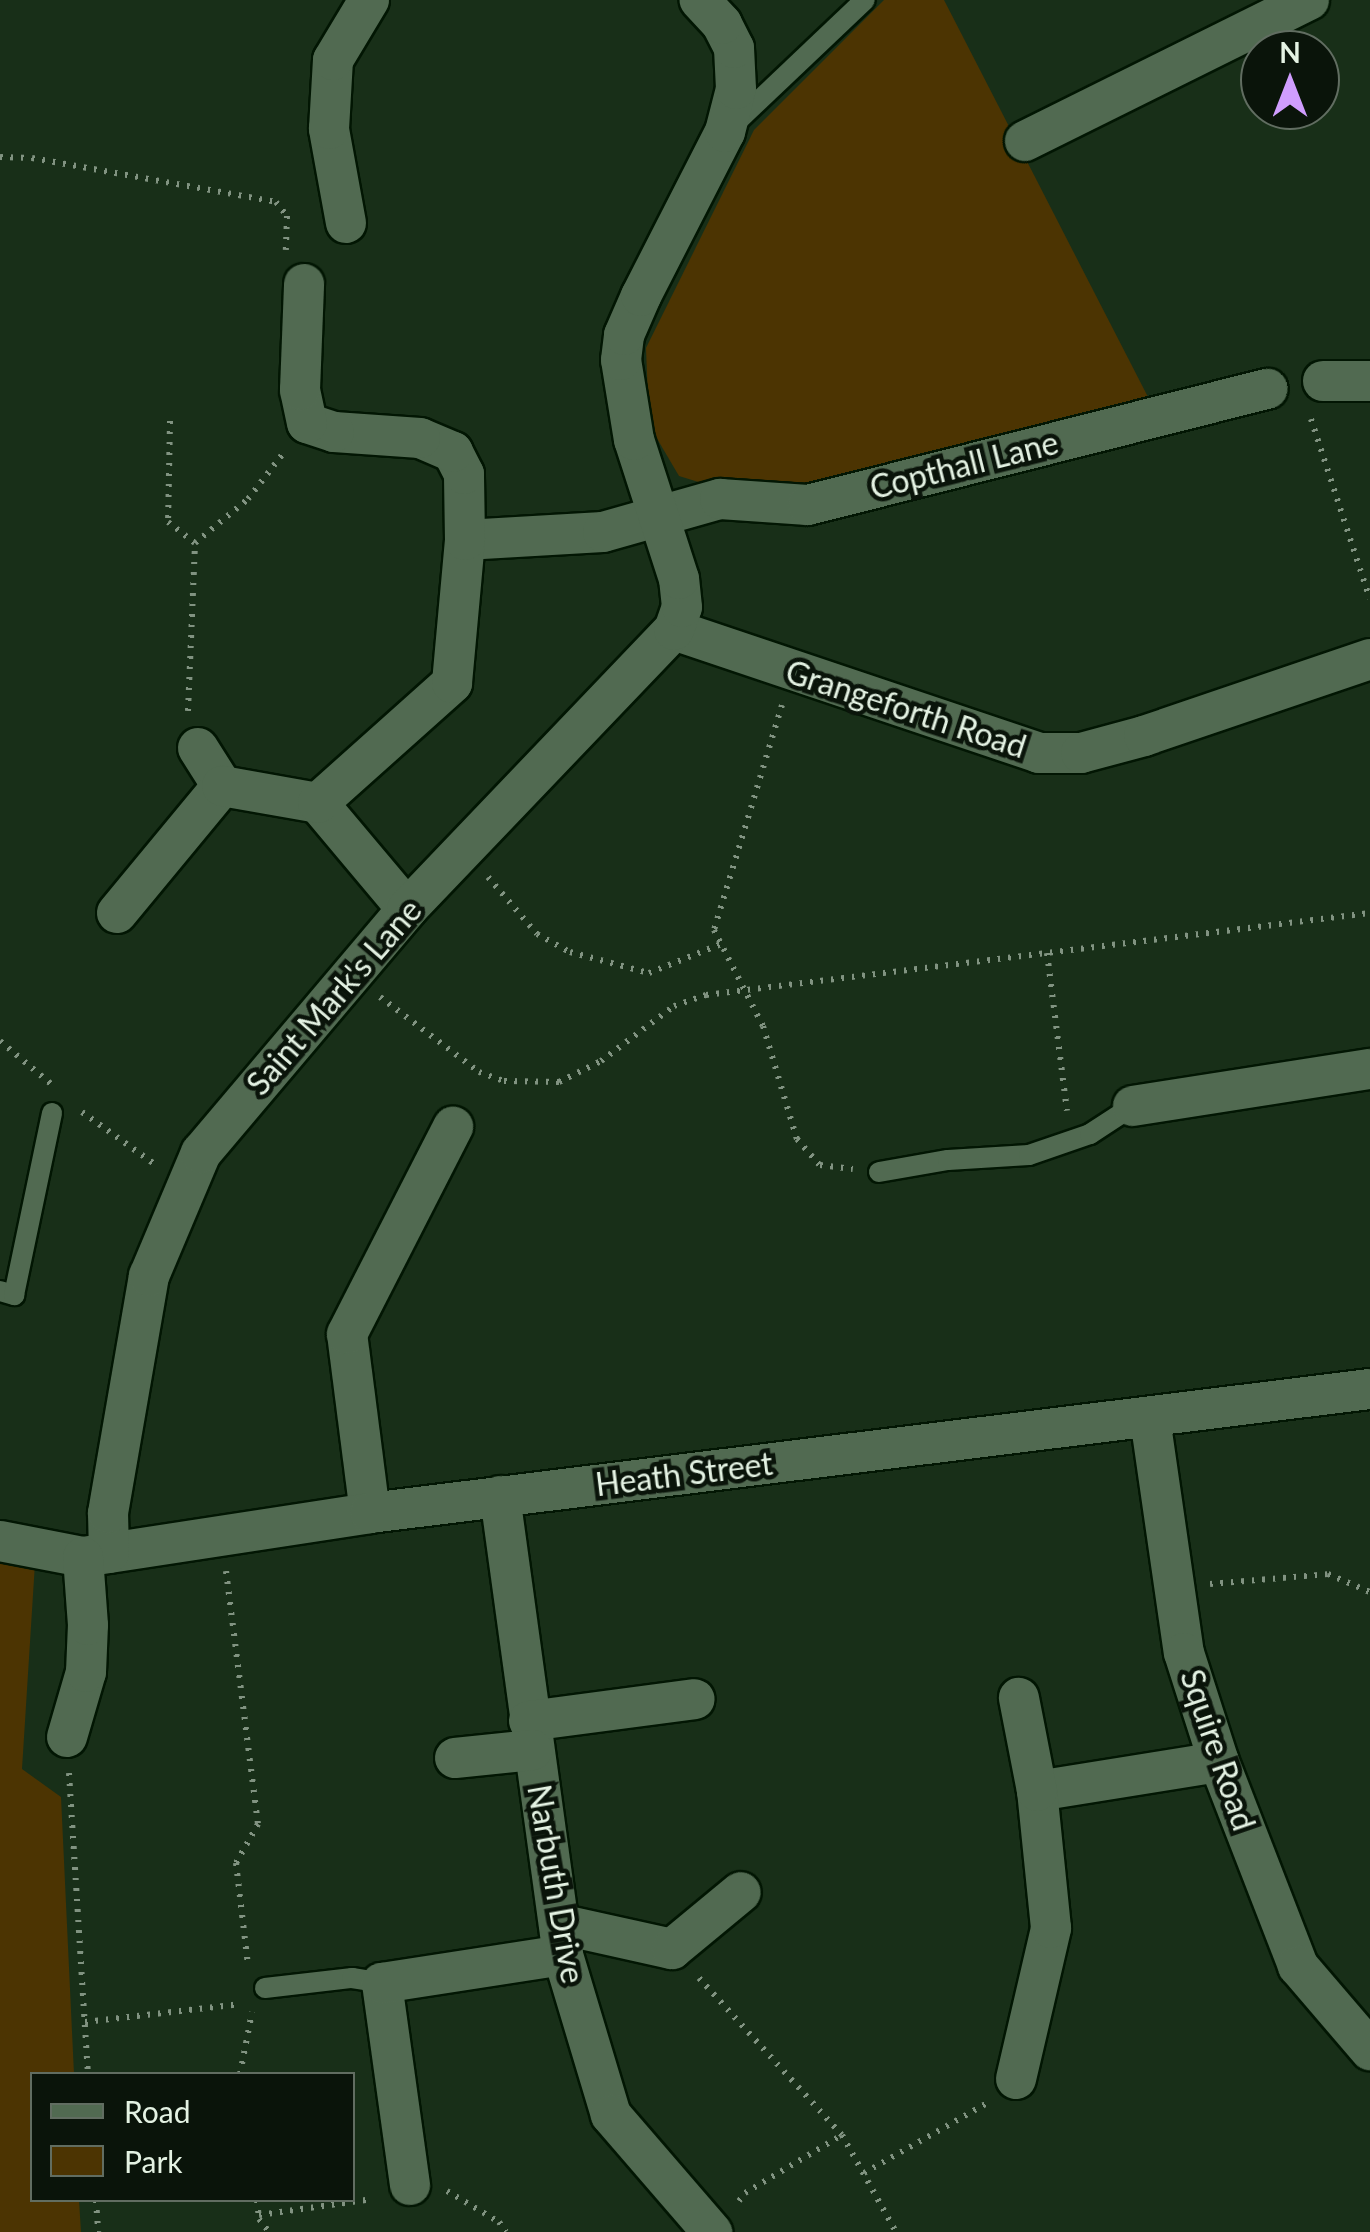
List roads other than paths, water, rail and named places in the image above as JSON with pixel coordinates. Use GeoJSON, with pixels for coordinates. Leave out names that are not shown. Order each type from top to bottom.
{"type":"FeatureCollection","features":[{"type":"Feature","properties":{"kind":"street"},"geometry":{"type":"LineString","coordinates":[[346,223],[328,129],[333,60],[370,0]]}},
{"type":"Feature","properties":{"kind":"street"},"geometry":{"type":"LineString","coordinates":[[674,630],[682,607],[679,579],[625,396],[621,360],[624,335],[725,132],[736,90],[734,48],[722,24],[700,0]]}},
{"type":"Feature","properties":{"kind":"street"},"geometry":{"type":"LineString","coordinates":[[1024,141],[1308,0]]}},
{"type":"Feature","properties":{"kind":"street"},"geometry":{"type":"LineString","coordinates":[[304,284],[300,390],[307,423],[334,432],[420,438],[453,452],[464,474],[465,540],[452,683],[318,802]]}},
{"type":"Feature","properties":{"kind":"street"},"geometry":{"type":"LineString","coordinates":[[1314,392],[1370,381]]}},
{"type":"Feature","properties":{"kind":"street","name":"Copthall Lane"},"geometry":{"type":"LineString","coordinates":[[465,540],[604,532],[720,500],[808,505],[1268,388]]}},
{"type":"Feature","properties":{"kind":"street","name":"Grangeforth Road"},"geometry":{"type":"LineString","coordinates":[[674,630],[792,673],[1040,753],[1082,753],[1370,660]]}},
{"type":"Feature","properties":{"kind":"street","name":"Saint Mark's Lane"},"geometry":{"type":"LineString","coordinates":[[66,1737],[86,1672],[96,1555],[108,1513],[150,1276],[201,1153],[407,909],[674,630]]}},
{"type":"Feature","properties":{"kind":"street"},"geometry":{"type":"LineString","coordinates":[[198,748],[222,786],[318,802],[407,909]]}},
{"type":"Feature","properties":{"kind":"street"},"geometry":{"type":"LineString","coordinates":[[117,914],[222,786]]}},
{"type":"Feature","properties":{"kind":"street"},"geometry":{"type":"LineString","coordinates":[[1133,1106],[1370,1069]]}},
{"type":"Feature","properties":{"kind":"street"},"geometry":{"type":"LineString","coordinates":[[370,1513],[347,1334],[453,1126]]}},
{"type":"Feature","properties":{"kind":"street","name":"Heath Street"},"geometry":{"type":"LineString","coordinates":[[0,1541],[96,1555],[500,1496],[1370,1390]]}},
{"type":"Feature","properties":{"kind":"street","name":"Squire Road"},"geometry":{"type":"LineString","coordinates":[[1150,1418],[1171,1587],[1184,1653],[1219,1762],[1298,1966],[1370,2050]]}},
{"type":"Feature","properties":{"kind":"street","name":"Narbuth Drive"},"geometry":{"type":"LineString","coordinates":[[500,1496],[562,1940],[611,2115],[724,2219]]}},
{"type":"Feature","properties":{"kind":"street"},"geometry":{"type":"LineString","coordinates":[[455,1758],[695,1698]]}},
{"type":"Feature","properties":{"kind":"street"},"geometry":{"type":"LineString","coordinates":[[1016,2079],[1051,1928],[1036,1791],[1020,1698]]}},
{"type":"Feature","properties":{"kind":"street"},"geometry":{"type":"LineString","coordinates":[[1036,1791],[1219,1762]]}},
{"type":"Feature","properties":{"kind":"street"},"geometry":{"type":"LineString","coordinates":[[410,2184],[382,1983],[562,1940],[672,1949],[741,1892]]}},
{"type":"Feature","properties":{"kind":"lane"},"geometry":{"type":"LineString","coordinates":[[725,132],[865,0]]}},
{"type":"Feature","properties":{"kind":"lane"},"geometry":{"type":"LineString","coordinates":[[0,1292],[14,1294],[59,1103]]}},
{"type":"Feature","properties":{"kind":"lane"},"geometry":{"type":"LineString","coordinates":[[879,1172],[948,1160],[1029,1155],[1071,1141],[1133,1106]]}},
{"type":"Feature","properties":{"kind":"lane"},"geometry":{"type":"LineString","coordinates":[[265,1988],[352,1978],[382,1983]]}}]}
